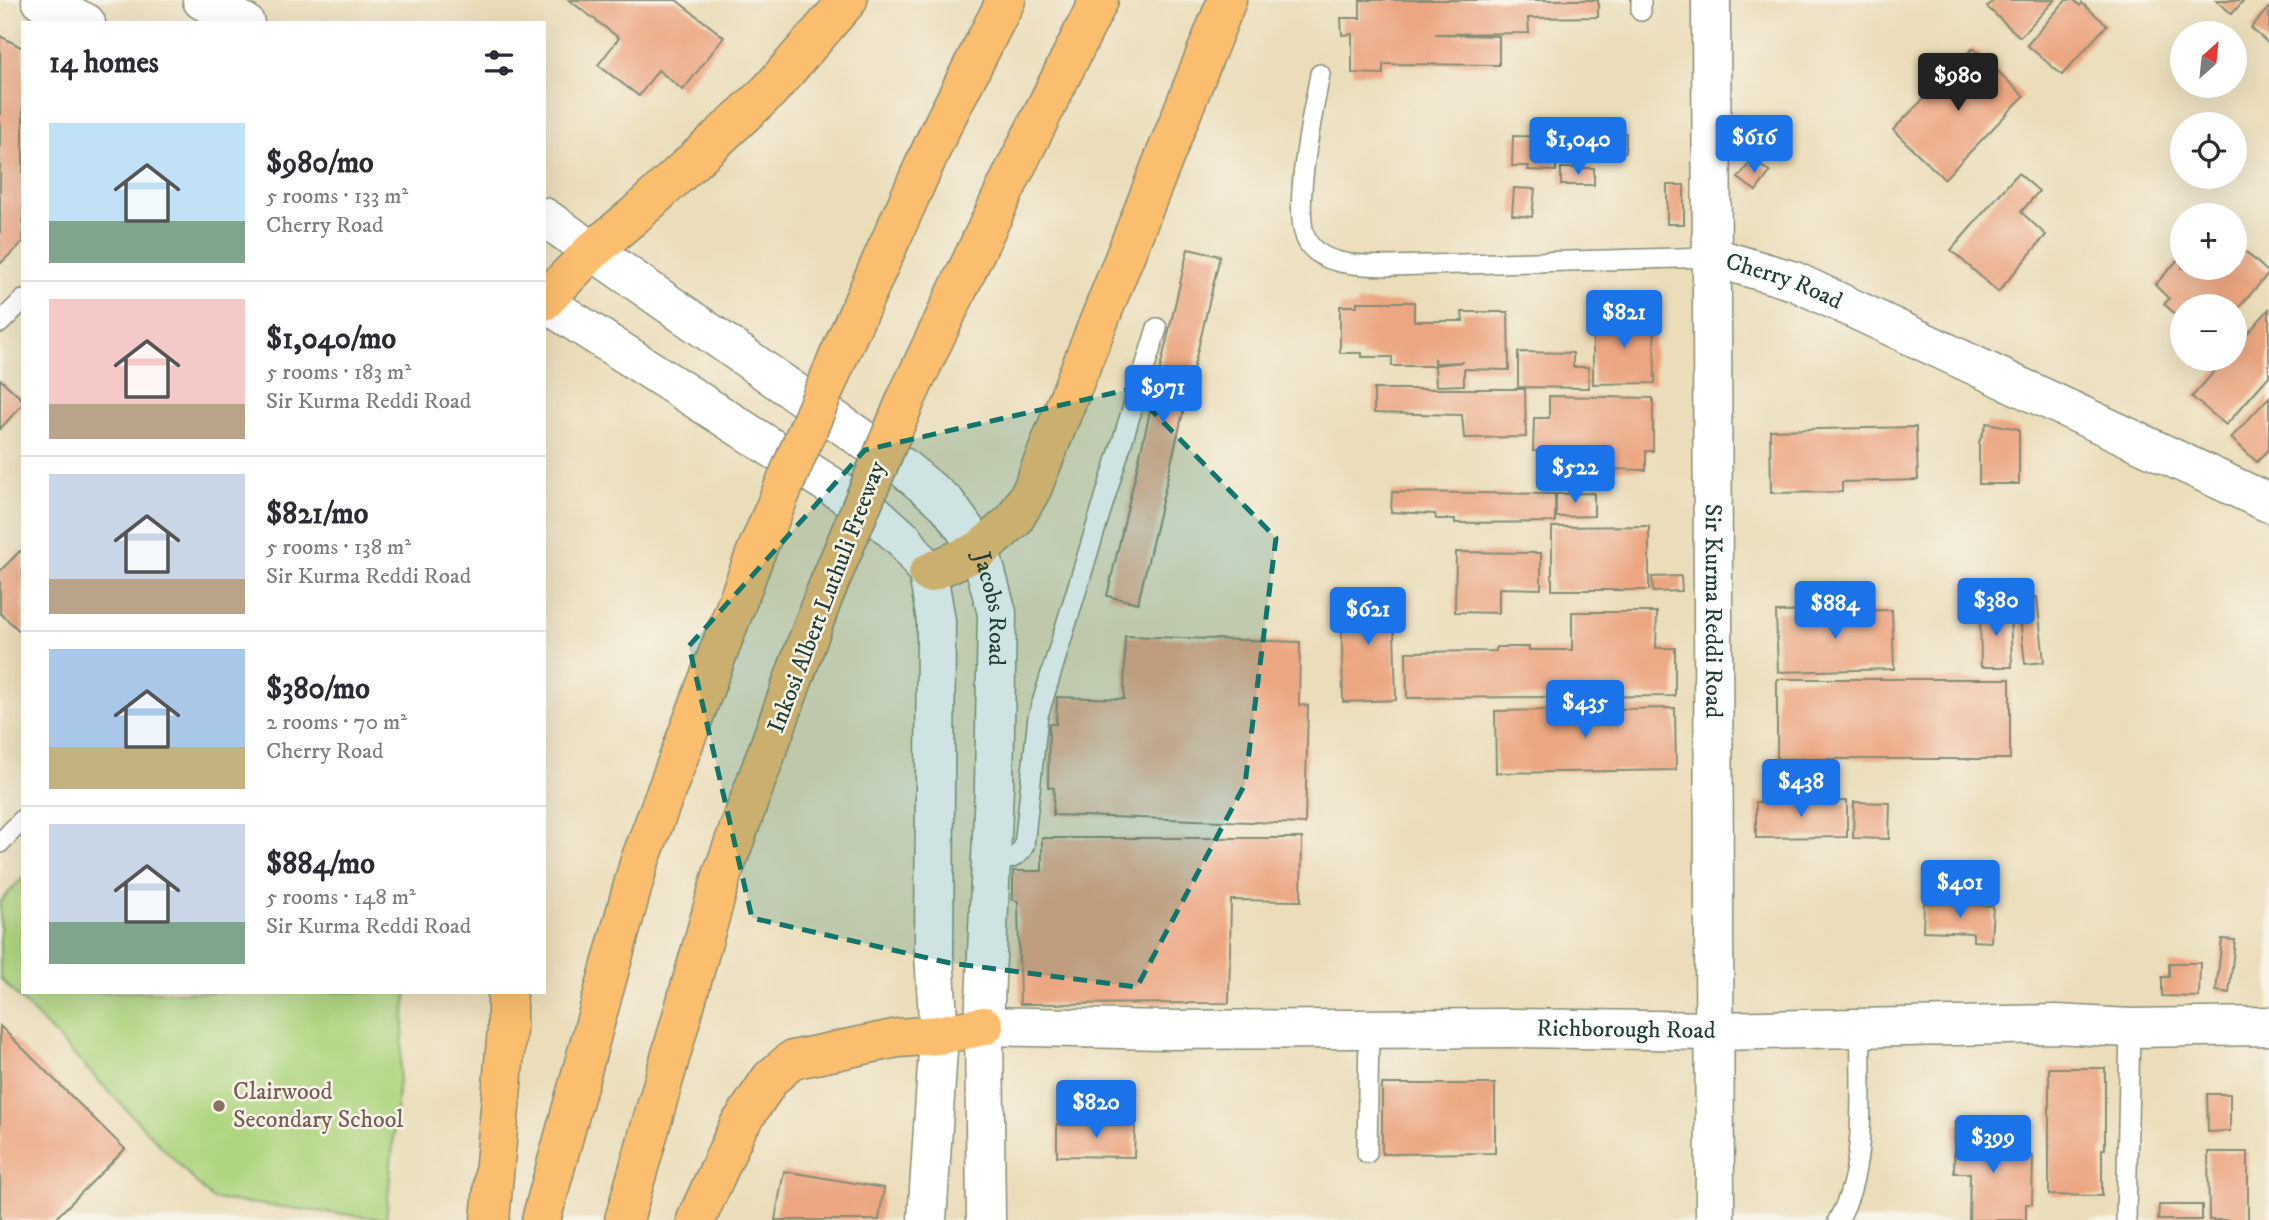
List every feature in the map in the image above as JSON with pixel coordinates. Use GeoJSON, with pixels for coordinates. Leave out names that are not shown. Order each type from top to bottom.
{"type":"FeatureCollection","features":[{"type":"Feature","properties":{"kind":"highway"},"geometry":{"type":"LineString","coordinates":[[546,300],[592,251],[769,91],[848,0]]}},
{"type":"Feature","properties":{"kind":"highway"},"geometry":{"type":"LineString","coordinates":[[541,1220],[639,863],[756,552],[840,353],[939,132],[1006,0]]}},
{"type":"Feature","properties":{"kind":"highway","name":"Inkosi Albert Luthuli Freeway"},"geometry":{"type":"LineString","coordinates":[[624,1220],[722,875],[823,598],[907,397],[1099,0]]}},
{"type":"Feature","properties":{"kind":"highway"},"geometry":{"type":"LineString","coordinates":[[928,573],[980,550],[1014,520],[1032,489],[1227,0]]}},
{"type":"Feature","properties":{"kind":"highway"},"geometry":{"type":"LineString","coordinates":[[490,1220],[507,1029],[507,994]]}},
{"type":"Feature","properties":{"kind":"highway"},"geometry":{"type":"LineString","coordinates":[[696,1220],[738,1127],[771,1078],[792,1060],[898,1038],[939,1035],[984,1026]]}},
{"type":"Feature","properties":{"kind":"street"},"geometry":{"type":"LineString","coordinates":[[41,0],[82,21]]}},
{"type":"Feature","properties":{"kind":"street"},"geometry":{"type":"LineString","coordinates":[[202,0],[242,21]]}},
{"type":"Feature","properties":{"kind":"street","name":"Sir Kurma Reddi Road"},"geometry":{"type":"LineString","coordinates":[[1711,0],[1715,1220]]}},
{"type":"Feature","properties":{"kind":"street","name":"Jacobs Road"},"geometry":{"type":"LineString","coordinates":[[546,218],[901,466],[947,504],[980,550],[997,613],[1011,799],[992,862],[984,1026],[986,1220]]}},
{"type":"Feature","properties":{"kind":"street","name":"Cherry Road"},"geometry":{"type":"LineString","coordinates":[[1713,257],[1794,281],[2269,503]]}},
{"type":"Feature","properties":{"kind":"street","name":"Jacobs Road"},"geometry":{"type":"LineString","coordinates":[[546,303],[875,514],[904,540],[928,573],[936,621],[934,954],[939,1035],[927,1220]]}},
{"type":"Feature","properties":{"kind":"street","name":"Richborough Road"},"geometry":{"type":"LineString","coordinates":[[984,1026],[1714,1031],[2056,1024],[2130,1028],[2269,1026]]}},
{"type":"Feature","properties":{"kind":"lane","name":"Cherry Road"},"geometry":{"type":"LineString","coordinates":[[1320,74],[1306,155],[1301,224],[1309,244],[1326,258],[1351,264],[1390,266],[1713,257]]}},
{"type":"Feature","properties":{"kind":"lane"},"geometry":{"type":"LineString","coordinates":[[0,323],[21,302]]}},
{"type":"Feature","properties":{"kind":"lane"},"geometry":{"type":"LineString","coordinates":[[1011,799],[1031,770],[1041,704],[1157,328]]}},
{"type":"Feature","properties":{"kind":"lane"},"geometry":{"type":"LineString","coordinates":[[0,843],[21,821]]}},
{"type":"Feature","properties":{"kind":"lane"},"geometry":{"type":"LineString","coordinates":[[1838,1220],[1854,1182],[1859,1154],[1861,1028]]}},
{"type":"Feature","properties":{"kind":"lane"},"geometry":{"type":"LineString","coordinates":[[2126,1220],[2130,1028]]}},
{"type":"Feature","properties":{"kind":"lane"},"geometry":{"type":"LineString","coordinates":[[1367,1153],[1369,1030]]}},
{"type":"Feature","properties":{"kind":"highlighted area"},"geometry":{"type":"Polygon","coordinates":[[[1131,389],[1276,538],[1245,784],[1137,987],[950,963],[752,918],[689,646],[865,450],[1131,389]]]}},
{"type":"Feature","properties":{"kind":"green space","name":"Clairwood Secondary School"},"geometry":{"type":"Polygon","coordinates":[[[21,879],[21,994],[407,994],[386,1219],[212,1199],[0,978],[0,902],[21,879]]]}},
{"type":"Feature","properties":{"kind":"building"},"geometry":{"type":"Polygon","coordinates":[[[569,0],[676,0],[724,37],[683,90],[658,70],[639,96],[598,65],[619,38],[569,0]]]}},
{"type":"Feature","properties":{"kind":"building"},"geometry":{"type":"Polygon","coordinates":[[[1360,0],[1598,0],[1598,17],[1528,18],[1529,33],[1435,34],[1499,36],[1499,65],[1383,64],[1383,74],[1352,73],[1352,34],[1342,35],[1341,18],[1360,18],[1360,0]]]}},
{"type":"Feature","properties":{"kind":"building"},"geometry":{"type":"Polygon","coordinates":[[[1994,0],[2055,0],[2020,37],[1987,7],[1994,0]]]}},
{"type":"Feature","properties":{"kind":"building"},"geometry":{"type":"Polygon","coordinates":[[[2066,0],[2074,0],[2080,6],[2082,3],[2107,25],[2062,75],[2027,45],[2066,0]]]}},
{"type":"Feature","properties":{"kind":"building"},"geometry":{"type":"Polygon","coordinates":[[[2216,0],[2244,0],[2232,14],[2216,0]]]}},
{"type":"Feature","properties":{"kind":"building"},"geometry":{"type":"Polygon","coordinates":[[[2269,7],[2269,44],[2251,28],[2269,7]]]}},
{"type":"Feature","properties":{"kind":"building"},"geometry":{"type":"Polygon","coordinates":[[[0,36],[21,47],[21,244],[0,264],[0,36]]]}},
{"type":"Feature","properties":{"kind":"building"},"geometry":{"type":"Polygon","coordinates":[[[1973,48],[2024,96],[1944,179],[1893,130],[1973,48]]]}},
{"type":"Feature","properties":{"kind":"building"},"geometry":{"type":"Polygon","coordinates":[[[1552,131],[1626,133],[1626,152],[1556,150],[1556,171],[1528,170],[1529,166],[1512,166],[1513,136],[1553,137],[1552,131]]]}},
{"type":"Feature","properties":{"kind":"building"},"geometry":{"type":"Polygon","coordinates":[[[1752,160],[1770,172],[1756,191],[1738,178],[1752,160]]]}},
{"type":"Feature","properties":{"kind":"building"},"geometry":{"type":"Polygon","coordinates":[[[1561,168],[1594,168],[1594,185],[1561,185],[1561,168]]]}},
{"type":"Feature","properties":{"kind":"building"},"geometry":{"type":"Polygon","coordinates":[[[2018,173],[2039,191],[2021,212],[2046,235],[1998,292],[1951,250],[2018,173]]]}},
{"type":"Feature","properties":{"kind":"building"},"geometry":{"type":"Polygon","coordinates":[[[1667,185],[1684,185],[1684,224],[1667,224],[1667,185]]]}},
{"type":"Feature","properties":{"kind":"building"},"geometry":{"type":"Polygon","coordinates":[[[1514,188],[1535,189],[1532,217],[1512,215],[1514,188]]]}},
{"type":"Feature","properties":{"kind":"building"},"geometry":{"type":"Polygon","coordinates":[[[1188,249],[1220,256],[1138,603],[1107,596],[1188,249]]]}},
{"type":"Feature","properties":{"kind":"building"},"geometry":{"type":"Polygon","coordinates":[[[2247,253],[2269,273],[2247,298],[2247,294],[2170,294],[2170,309],[2164,304],[2169,299],[2155,285],[2170,268],[2170,280],[2247,280],[2247,253]]]}},
{"type":"Feature","properties":{"kind":"building"},"geometry":{"type":"Polygon","coordinates":[[[1357,302],[1414,302],[1414,321],[1463,321],[1462,312],[1508,312],[1509,370],[1464,369],[1464,385],[1436,386],[1435,365],[1464,362],[1435,363],[1434,358],[1434,366],[1392,366],[1392,357],[1362,357],[1362,353],[1340,353],[1340,306],[1357,306],[1357,302]]]}},
{"type":"Feature","properties":{"kind":"building"},"geometry":{"type":"Polygon","coordinates":[[[2269,309],[2269,376],[2226,425],[2192,397],[2215,371],[2247,371],[2247,334],[2269,309]]]}},
{"type":"Feature","properties":{"kind":"building"},"geometry":{"type":"Polygon","coordinates":[[[1593,316],[1654,316],[1655,383],[1593,384],[1593,316]]]}},
{"type":"Feature","properties":{"kind":"building"},"geometry":{"type":"Polygon","coordinates":[[[1518,352],[1573,353],[1573,367],[1588,367],[1589,388],[1518,387],[1518,352]]]}},
{"type":"Feature","properties":{"kind":"building"},"geometry":{"type":"Polygon","coordinates":[[[0,379],[21,398],[21,406],[0,429],[0,379]]]}},
{"type":"Feature","properties":{"kind":"building"},"geometry":{"type":"Polygon","coordinates":[[[1374,389],[1525,389],[1526,437],[1464,438],[1462,415],[1374,413],[1374,389]]]}},
{"type":"Feature","properties":{"kind":"building"},"geometry":{"type":"Polygon","coordinates":[[[1549,396],[1653,398],[1653,451],[1646,451],[1646,470],[1571,468],[1571,452],[1533,451],[1534,418],[1549,418],[1549,396]]]}},
{"type":"Feature","properties":{"kind":"building"},"geometry":{"type":"Polygon","coordinates":[[[2269,397],[2269,449],[2257,462],[2231,438],[2269,397]]]}},
{"type":"Feature","properties":{"kind":"building"},"geometry":{"type":"Polygon","coordinates":[[[1987,423],[2019,429],[2019,484],[1979,484],[1979,442],[1987,423]]]}},
{"type":"Feature","properties":{"kind":"building"},"geometry":{"type":"Polygon","coordinates":[[[1916,427],[1918,480],[1842,482],[1842,492],[1771,493],[1770,430],[1916,427]]]}},
{"type":"Feature","properties":{"kind":"building"},"geometry":{"type":"Polygon","coordinates":[[[1392,492],[1555,494],[1555,522],[1455,523],[1455,519],[1436,519],[1435,514],[1391,512],[1392,492]]]}},
{"type":"Feature","properties":{"kind":"building"},"geometry":{"type":"Polygon","coordinates":[[[1594,493],[1594,516],[1556,517],[1556,494],[1594,493]]]}},
{"type":"Feature","properties":{"kind":"building"},"geometry":{"type":"Polygon","coordinates":[[[1649,526],[1649,590],[1552,590],[1552,527],[1649,526]]]}},
{"type":"Feature","properties":{"kind":"building"},"geometry":{"type":"Polygon","coordinates":[[[21,552],[21,632],[0,613],[0,571],[21,552]]]}},
{"type":"Feature","properties":{"kind":"building"},"geometry":{"type":"Polygon","coordinates":[[[1456,552],[1541,553],[1541,589],[1499,588],[1499,613],[1455,612],[1456,552]]]}},
{"type":"Feature","properties":{"kind":"building"},"geometry":{"type":"Polygon","coordinates":[[[1681,576],[1682,591],[1653,592],[1652,577],[1681,576]]]}},
{"type":"Feature","properties":{"kind":"building"},"geometry":{"type":"Polygon","coordinates":[[[1393,593],[1396,700],[1343,702],[1341,594],[1393,593]]]}},
{"type":"Feature","properties":{"kind":"building"},"geometry":{"type":"Polygon","coordinates":[[[2037,597],[2044,662],[2025,664],[2018,599],[2037,597]]]}},
{"type":"Feature","properties":{"kind":"building"},"geometry":{"type":"Polygon","coordinates":[[[1980,609],[2010,609],[2012,667],[1981,667],[1980,609]]]}},
{"type":"Feature","properties":{"kind":"building"},"geometry":{"type":"Polygon","coordinates":[[[1892,610],[1894,669],[1778,672],[1776,612],[1892,610]]]}},
{"type":"Feature","properties":{"kind":"building"},"geometry":{"type":"Polygon","coordinates":[[[1572,612],[1657,612],[1656,648],[1675,648],[1675,696],[1407,698],[1406,652],[1496,651],[1496,647],[1572,650],[1572,612]]]}},
{"type":"Feature","properties":{"kind":"building"},"geometry":{"type":"Polygon","coordinates":[[[1125,636],[1300,642],[1299,705],[1308,706],[1305,824],[1053,815],[1054,788],[1048,787],[1049,724],[1056,724],[1057,697],[1124,699],[1125,636]]]}},
{"type":"Feature","properties":{"kind":"building"},"geometry":{"type":"Polygon","coordinates":[[[1777,679],[2010,679],[2010,759],[1777,759],[1777,679]]]}},
{"type":"Feature","properties":{"kind":"building"},"geometry":{"type":"Polygon","coordinates":[[[1675,708],[1676,770],[1496,773],[1495,711],[1675,708]]]}},
{"type":"Feature","properties":{"kind":"building"},"geometry":{"type":"Polygon","coordinates":[[[1847,801],[1847,837],[1756,838],[1756,802],[1847,801]]]}},
{"type":"Feature","properties":{"kind":"building"},"geometry":{"type":"Polygon","coordinates":[[[1854,802],[1890,803],[1889,839],[1853,838],[1854,802]]]}},
{"type":"Feature","properties":{"kind":"building"},"geometry":{"type":"Polygon","coordinates":[[[1042,838],[1302,838],[1301,901],[1231,900],[1229,1003],[1020,1004],[1018,901],[1013,900],[1013,871],[1042,871],[1042,838]]]}},
{"type":"Feature","properties":{"kind":"building"},"geometry":{"type":"Polygon","coordinates":[[[1924,903],[1993,906],[1991,942],[1973,941],[1973,933],[1923,931],[1924,903]]]}},
{"type":"Feature","properties":{"kind":"building"},"geometry":{"type":"Polygon","coordinates":[[[2222,939],[2235,940],[2229,993],[2216,991],[2222,939]]]}},
{"type":"Feature","properties":{"kind":"building"},"geometry":{"type":"Polygon","coordinates":[[[2169,963],[2200,963],[2199,997],[2162,996],[2162,977],[2169,977],[2169,963]]]}},
{"type":"Feature","properties":{"kind":"building"},"geometry":{"type":"Polygon","coordinates":[[[0,1026],[125,1149],[54,1220],[0,1220],[0,1026]]]}},
{"type":"Feature","properties":{"kind":"building"},"geometry":{"type":"Polygon","coordinates":[[[2049,1068],[2105,1068],[2102,1196],[2049,1195],[2049,1068]]]}},
{"type":"Feature","properties":{"kind":"building"},"geometry":{"type":"Polygon","coordinates":[[[1382,1084],[1495,1084],[1495,1153],[1382,1154],[1382,1084]]]}},
{"type":"Feature","properties":{"kind":"building"},"geometry":{"type":"Polygon","coordinates":[[[2207,1094],[2230,1094],[2230,1131],[2208,1132],[2207,1094]]]}},
{"type":"Feature","properties":{"kind":"building"},"geometry":{"type":"Polygon","coordinates":[[[1955,1123],[1995,1124],[1995,1154],[2033,1155],[2032,1204],[2026,1204],[2026,1220],[1969,1220],[1970,1173],[1954,1173],[1955,1123]]]}},
{"type":"Feature","properties":{"kind":"building"},"geometry":{"type":"Polygon","coordinates":[[[1057,1124],[1135,1125],[1134,1157],[1057,1156],[1057,1124]]]}},
{"type":"Feature","properties":{"kind":"building"},"geometry":{"type":"Polygon","coordinates":[[[2208,1152],[2248,1152],[2248,1220],[2209,1220],[2208,1152]]]}},
{"type":"Feature","properties":{"kind":"building"},"geometry":{"type":"Polygon","coordinates":[[[784,1171],[884,1188],[879,1220],[775,1220],[784,1171]]]}},
{"type":"Feature","properties":{"kind":"building"},"geometry":{"type":"Polygon","coordinates":[[[2159,1205],[2202,1205],[2202,1220],[2158,1220],[2159,1205]]]}},
{"type":"Feature","properties":{"kind":"place","name":"Clairwood Secondary School"},"geometry":{"type":"Point","coordinates":[219,1106]}}]}
